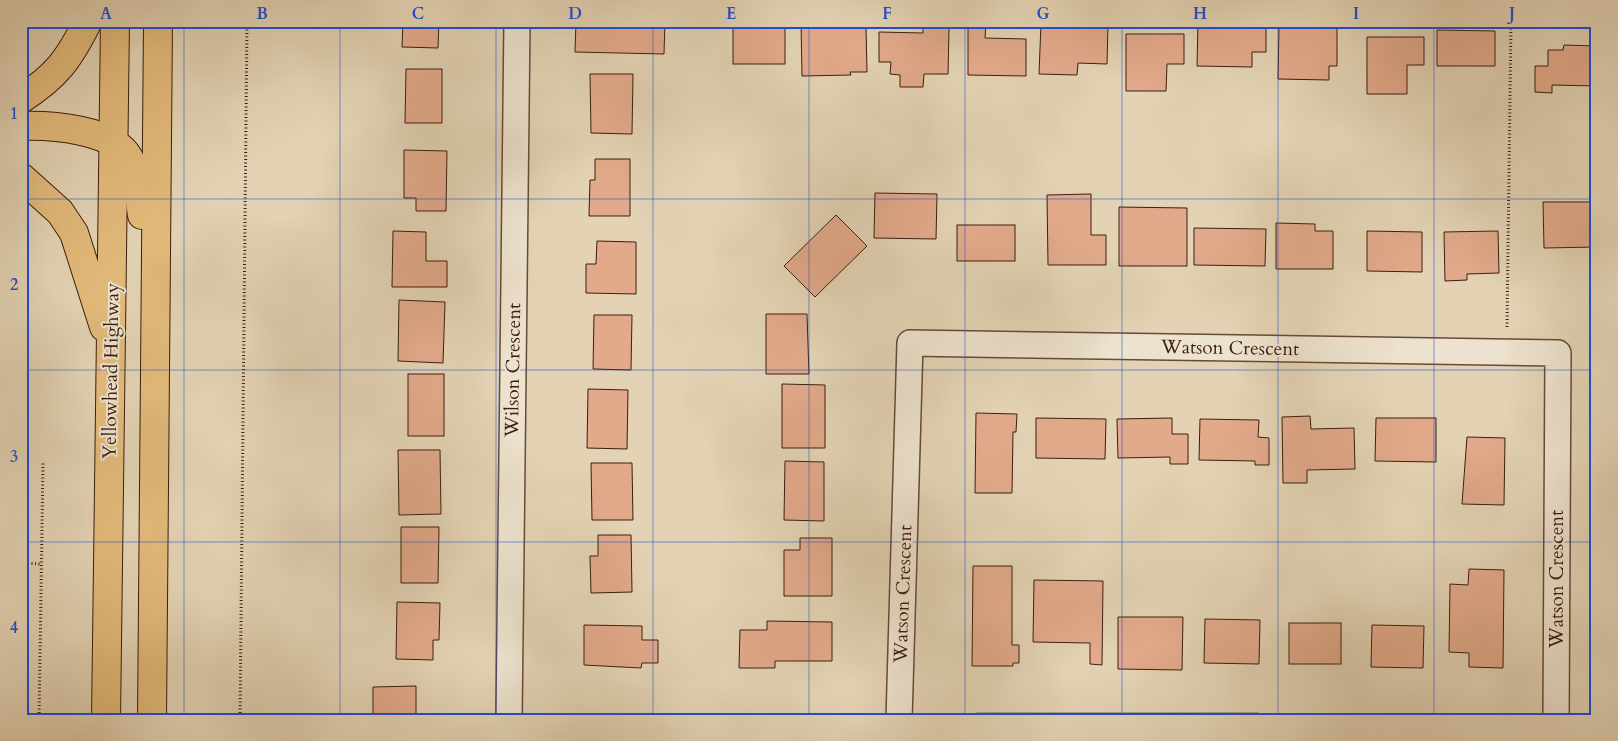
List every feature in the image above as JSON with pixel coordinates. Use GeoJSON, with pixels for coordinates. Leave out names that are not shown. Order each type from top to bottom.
{"type":"FeatureCollection","features":[{"type":"Feature","properties":{"kind":"highway"},"geometry":{"type":"LineString","coordinates":[[21,99],[53,76],[72,54],[88,21]]}},
{"type":"Feature","properties":{"kind":"highway","name":"Yellowhead Highway"},"geometry":{"type":"LineString","coordinates":[[106,720],[115,21]]}},
{"type":"Feature","properties":{"kind":"highway"},"geometry":{"type":"LineString","coordinates":[[152,720],[154,288],[158,21]]}},
{"type":"Feature","properties":{"kind":"highway"},"geometry":{"type":"LineString","coordinates":[[21,126],[59,127],[85,132],[114,143],[128,156],[134,169],[154,288]]}},
{"type":"Feature","properties":{"kind":"highway"},"geometry":{"type":"LineString","coordinates":[[21,177],[60,212],[74,233],[111,354]]}},
{"type":"Feature","properties":{"kind":"street","name":"Wilson Crescent"},"geometry":{"type":"LineString","coordinates":[[508,720],[517,21]]}},
{"type":"Feature","properties":{"kind":"street","name":"Watson Crescent"},"geometry":{"type":"LineString","coordinates":[[899,720],[910,343],[1558,353],[1556,720]]}},
{"type":"Feature","properties":{"kind":"path"},"geometry":{"type":"LineString","coordinates":[[240,720],[247,21]]}},
{"type":"Feature","properties":{"kind":"path"},"geometry":{"type":"LineString","coordinates":[[1507,352],[1511,21]]}},
{"type":"Feature","properties":{"kind":"path"},"geometry":{"type":"LineString","coordinates":[[39,720],[43,464]]}},
{"type":"Feature","properties":{"kind":"path"},"geometry":{"type":"LineString","coordinates":[[21,564],[42,564]]}},
{"type":"Feature","properties":{"kind":"green space"},"geometry":{"type":"Polygon","coordinates":[[[976,713],[1258,713],[1258,720],[976,720],[976,713]]]}},
{"type":"Feature","properties":{"kind":"building"},"geometry":{"type":"Polygon","coordinates":[[[403,21],[439,21],[438,48],[402,47],[403,21]]]}},
{"type":"Feature","properties":{"kind":"building"},"geometry":{"type":"Polygon","coordinates":[[[576,21],[665,21],[664,54],[575,52],[576,21]]]}},
{"type":"Feature","properties":{"kind":"building"},"geometry":{"type":"Polygon","coordinates":[[[968,21],[986,21],[985,38],[1026,39],[1026,76],[968,75],[968,21]]]}},
{"type":"Feature","properties":{"kind":"building"},"geometry":{"type":"Polygon","coordinates":[[[801,22],[844,22],[844,27],[866,27],[867,72],[850,72],[851,75],[802,76],[801,22]]]}},
{"type":"Feature","properties":{"kind":"building"},"geometry":{"type":"Polygon","coordinates":[[[1041,23],[1108,25],[1107,64],[1078,63],[1077,75],[1039,74],[1041,23]]]}},
{"type":"Feature","properties":{"kind":"building"},"geometry":{"type":"Polygon","coordinates":[[[1198,23],[1266,25],[1266,52],[1252,52],[1252,67],[1197,66],[1198,23]]]}},
{"type":"Feature","properties":{"kind":"building"},"geometry":{"type":"Polygon","coordinates":[[[1279,26],[1337,27],[1337,66],[1329,66],[1329,80],[1278,79],[1279,26]]]}},
{"type":"Feature","properties":{"kind":"building"},"geometry":{"type":"Polygon","coordinates":[[[733,27],[785,27],[785,64],[733,64],[733,27]]]}},
{"type":"Feature","properties":{"kind":"building"},"geometry":{"type":"Polygon","coordinates":[[[923,27],[949,28],[948,74],[924,74],[923,87],[900,87],[900,75],[890,74],[891,62],[879,62],[879,32],[923,33],[923,27]]]}},
{"type":"Feature","properties":{"kind":"building"},"geometry":{"type":"Polygon","coordinates":[[[1437,30],[1495,31],[1495,66],[1437,66],[1437,30]]]}},
{"type":"Feature","properties":{"kind":"building"},"geometry":{"type":"Polygon","coordinates":[[[1126,34],[1184,34],[1184,64],[1167,64],[1166,91],[1126,91],[1126,34]]]}},
{"type":"Feature","properties":{"kind":"building"},"geometry":{"type":"Polygon","coordinates":[[[1367,37],[1424,37],[1424,65],[1407,65],[1407,94],[1367,94],[1367,37]]]}},
{"type":"Feature","properties":{"kind":"building"},"geometry":{"type":"Polygon","coordinates":[[[1564,45],[1597,46],[1597,86],[1552,85],[1552,93],[1535,92],[1535,66],[1548,66],[1548,50],[1563,50],[1564,45]]]}},
{"type":"Feature","properties":{"kind":"building"},"geometry":{"type":"Polygon","coordinates":[[[406,69],[442,69],[442,123],[405,123],[406,69]]]}},
{"type":"Feature","properties":{"kind":"building"},"geometry":{"type":"Polygon","coordinates":[[[590,74],[633,74],[632,134],[591,133],[590,74]]]}},
{"type":"Feature","properties":{"kind":"building"},"geometry":{"type":"Polygon","coordinates":[[[404,150],[447,151],[446,211],[416,211],[416,198],[404,198],[404,150]]]}},
{"type":"Feature","properties":{"kind":"building"},"geometry":{"type":"Polygon","coordinates":[[[595,159],[630,159],[630,216],[589,216],[590,180],[595,180],[595,159]]]}},
{"type":"Feature","properties":{"kind":"building"},"geometry":{"type":"Polygon","coordinates":[[[875,193],[937,194],[936,239],[874,238],[875,193]]]}},
{"type":"Feature","properties":{"kind":"building"},"geometry":{"type":"Polygon","coordinates":[[[1091,194],[1091,235],[1106,235],[1106,265],[1048,265],[1047,195],[1091,194]]]}},
{"type":"Feature","properties":{"kind":"building"},"geometry":{"type":"Polygon","coordinates":[[[1543,202],[1597,202],[1597,247],[1544,248],[1543,202]]]}},
{"type":"Feature","properties":{"kind":"building"},"geometry":{"type":"Polygon","coordinates":[[[1119,207],[1187,208],[1187,266],[1119,266],[1119,207]]]}},
{"type":"Feature","properties":{"kind":"building"},"geometry":{"type":"Polygon","coordinates":[[[836,215],[867,246],[815,297],[784,266],[836,215]]]}},
{"type":"Feature","properties":{"kind":"building"},"geometry":{"type":"Polygon","coordinates":[[[1276,223],[1315,224],[1315,231],[1333,231],[1333,269],[1276,269],[1276,223]]]}},
{"type":"Feature","properties":{"kind":"building"},"geometry":{"type":"Polygon","coordinates":[[[957,225],[1015,225],[1015,261],[957,261],[957,225]]]}},
{"type":"Feature","properties":{"kind":"building"},"geometry":{"type":"Polygon","coordinates":[[[1194,228],[1266,229],[1265,266],[1194,265],[1194,228]]]}},
{"type":"Feature","properties":{"kind":"building"},"geometry":{"type":"Polygon","coordinates":[[[393,231],[426,232],[426,261],[447,261],[447,287],[392,287],[393,231]]]}},
{"type":"Feature","properties":{"kind":"building"},"geometry":{"type":"Polygon","coordinates":[[[1367,231],[1422,232],[1422,272],[1367,271],[1367,231]]]}},
{"type":"Feature","properties":{"kind":"building"},"geometry":{"type":"Polygon","coordinates":[[[1498,231],[1499,273],[1467,274],[1467,280],[1445,281],[1444,232],[1498,231]]]}},
{"type":"Feature","properties":{"kind":"building"},"geometry":{"type":"Polygon","coordinates":[[[597,241],[636,242],[636,294],[586,293],[586,264],[596,264],[597,241]]]}},
{"type":"Feature","properties":{"kind":"building"},"geometry":{"type":"Polygon","coordinates":[[[399,300],[445,302],[443,363],[398,361],[399,300]]]}},
{"type":"Feature","properties":{"kind":"building"},"geometry":{"type":"Polygon","coordinates":[[[766,314],[807,314],[809,374],[766,374],[766,314]]]}},
{"type":"Feature","properties":{"kind":"building"},"geometry":{"type":"Polygon","coordinates":[[[594,315],[632,315],[631,370],[593,369],[594,315]]]}},
{"type":"Feature","properties":{"kind":"building"},"geometry":{"type":"Polygon","coordinates":[[[408,374],[444,374],[444,436],[408,436],[408,374]]]}},
{"type":"Feature","properties":{"kind":"building"},"geometry":{"type":"Polygon","coordinates":[[[782,384],[825,385],[825,448],[782,448],[782,384]]]}},
{"type":"Feature","properties":{"kind":"building"},"geometry":{"type":"Polygon","coordinates":[[[588,389],[628,390],[627,449],[587,448],[588,389]]]}},
{"type":"Feature","properties":{"kind":"building"},"geometry":{"type":"Polygon","coordinates":[[[976,413],[1017,414],[1016,432],[1013,432],[1012,493],[975,493],[976,413]]]}},
{"type":"Feature","properties":{"kind":"building"},"geometry":{"type":"Polygon","coordinates":[[[1310,416],[1311,429],[1354,428],[1355,469],[1307,470],[1307,483],[1283,483],[1282,417],[1310,416]]]}},
{"type":"Feature","properties":{"kind":"building"},"geometry":{"type":"Polygon","coordinates":[[[1036,418],[1106,419],[1105,459],[1036,458],[1036,418]]]}},
{"type":"Feature","properties":{"kind":"building"},"geometry":{"type":"Polygon","coordinates":[[[1172,418],[1172,434],[1188,434],[1188,464],[1170,464],[1170,457],[1118,458],[1117,419],[1172,418]]]}},
{"type":"Feature","properties":{"kind":"building"},"geometry":{"type":"Polygon","coordinates":[[[1376,418],[1436,418],[1436,462],[1375,461],[1376,418]]]}},
{"type":"Feature","properties":{"kind":"building"},"geometry":{"type":"Polygon","coordinates":[[[1200,419],[1259,420],[1258,437],[1269,438],[1269,465],[1255,465],[1255,461],[1199,460],[1200,419]]]}},
{"type":"Feature","properties":{"kind":"building"},"geometry":{"type":"Polygon","coordinates":[[[1467,437],[1505,438],[1504,505],[1462,504],[1467,437]]]}},
{"type":"Feature","properties":{"kind":"building"},"geometry":{"type":"Polygon","coordinates":[[[398,450],[440,450],[441,514],[399,515],[398,450]]]}},
{"type":"Feature","properties":{"kind":"building"},"geometry":{"type":"Polygon","coordinates":[[[785,461],[824,462],[824,521],[784,520],[785,461]]]}},
{"type":"Feature","properties":{"kind":"building"},"geometry":{"type":"Polygon","coordinates":[[[591,463],[632,463],[633,520],[592,520],[591,463]]]}},
{"type":"Feature","properties":{"kind":"building"},"geometry":{"type":"Polygon","coordinates":[[[21,476],[27,476],[26,559],[21,559],[21,476]]]}},
{"type":"Feature","properties":{"kind":"building"},"geometry":{"type":"Polygon","coordinates":[[[401,527],[439,527],[438,583],[401,583],[401,527]]]}},
{"type":"Feature","properties":{"kind":"building"},"geometry":{"type":"Polygon","coordinates":[[[598,535],[631,535],[632,592],[591,593],[590,556],[598,556],[598,535]]]}},
{"type":"Feature","properties":{"kind":"building"},"geometry":{"type":"Polygon","coordinates":[[[800,538],[832,538],[832,596],[784,596],[784,550],[800,550],[800,538]]]}},
{"type":"Feature","properties":{"kind":"building"},"geometry":{"type":"Polygon","coordinates":[[[973,566],[1012,566],[1012,645],[1019,645],[1019,663],[1013,663],[1013,666],[972,666],[973,566]]]}},
{"type":"Feature","properties":{"kind":"building"},"geometry":{"type":"Polygon","coordinates":[[[1469,569],[1504,570],[1503,668],[1469,667],[1469,653],[1449,652],[1450,584],[1468,585],[1469,569]]]}},
{"type":"Feature","properties":{"kind":"building"},"geometry":{"type":"Polygon","coordinates":[[[1034,580],[1103,581],[1102,665],[1090,664],[1090,643],[1033,642],[1034,580]]]}},
{"type":"Feature","properties":{"kind":"building"},"geometry":{"type":"Polygon","coordinates":[[[397,602],[440,603],[439,640],[433,640],[433,660],[396,659],[397,602]]]}},
{"type":"Feature","properties":{"kind":"building"},"geometry":{"type":"Polygon","coordinates":[[[1118,617],[1183,617],[1182,670],[1118,669],[1118,617]]]}},
{"type":"Feature","properties":{"kind":"building"},"geometry":{"type":"Polygon","coordinates":[[[1205,619],[1260,620],[1259,664],[1204,663],[1205,619]]]}},
{"type":"Feature","properties":{"kind":"building"},"geometry":{"type":"Polygon","coordinates":[[[767,621],[832,622],[832,661],[775,661],[775,668],[739,668],[740,630],[767,630],[767,621]]]}},
{"type":"Feature","properties":{"kind":"building"},"geometry":{"type":"Polygon","coordinates":[[[1289,623],[1341,623],[1341,664],[1289,664],[1289,623]]]}},
{"type":"Feature","properties":{"kind":"building"},"geometry":{"type":"Polygon","coordinates":[[[584,625],[642,626],[642,640],[658,640],[658,663],[642,663],[641,668],[584,665],[584,625]]]}},
{"type":"Feature","properties":{"kind":"building"},"geometry":{"type":"Polygon","coordinates":[[[1372,625],[1424,626],[1423,668],[1371,667],[1372,625]]]}},
{"type":"Feature","properties":{"kind":"building"},"geometry":{"type":"Polygon","coordinates":[[[416,686],[416,720],[373,720],[373,687],[416,686]]]}}]}
